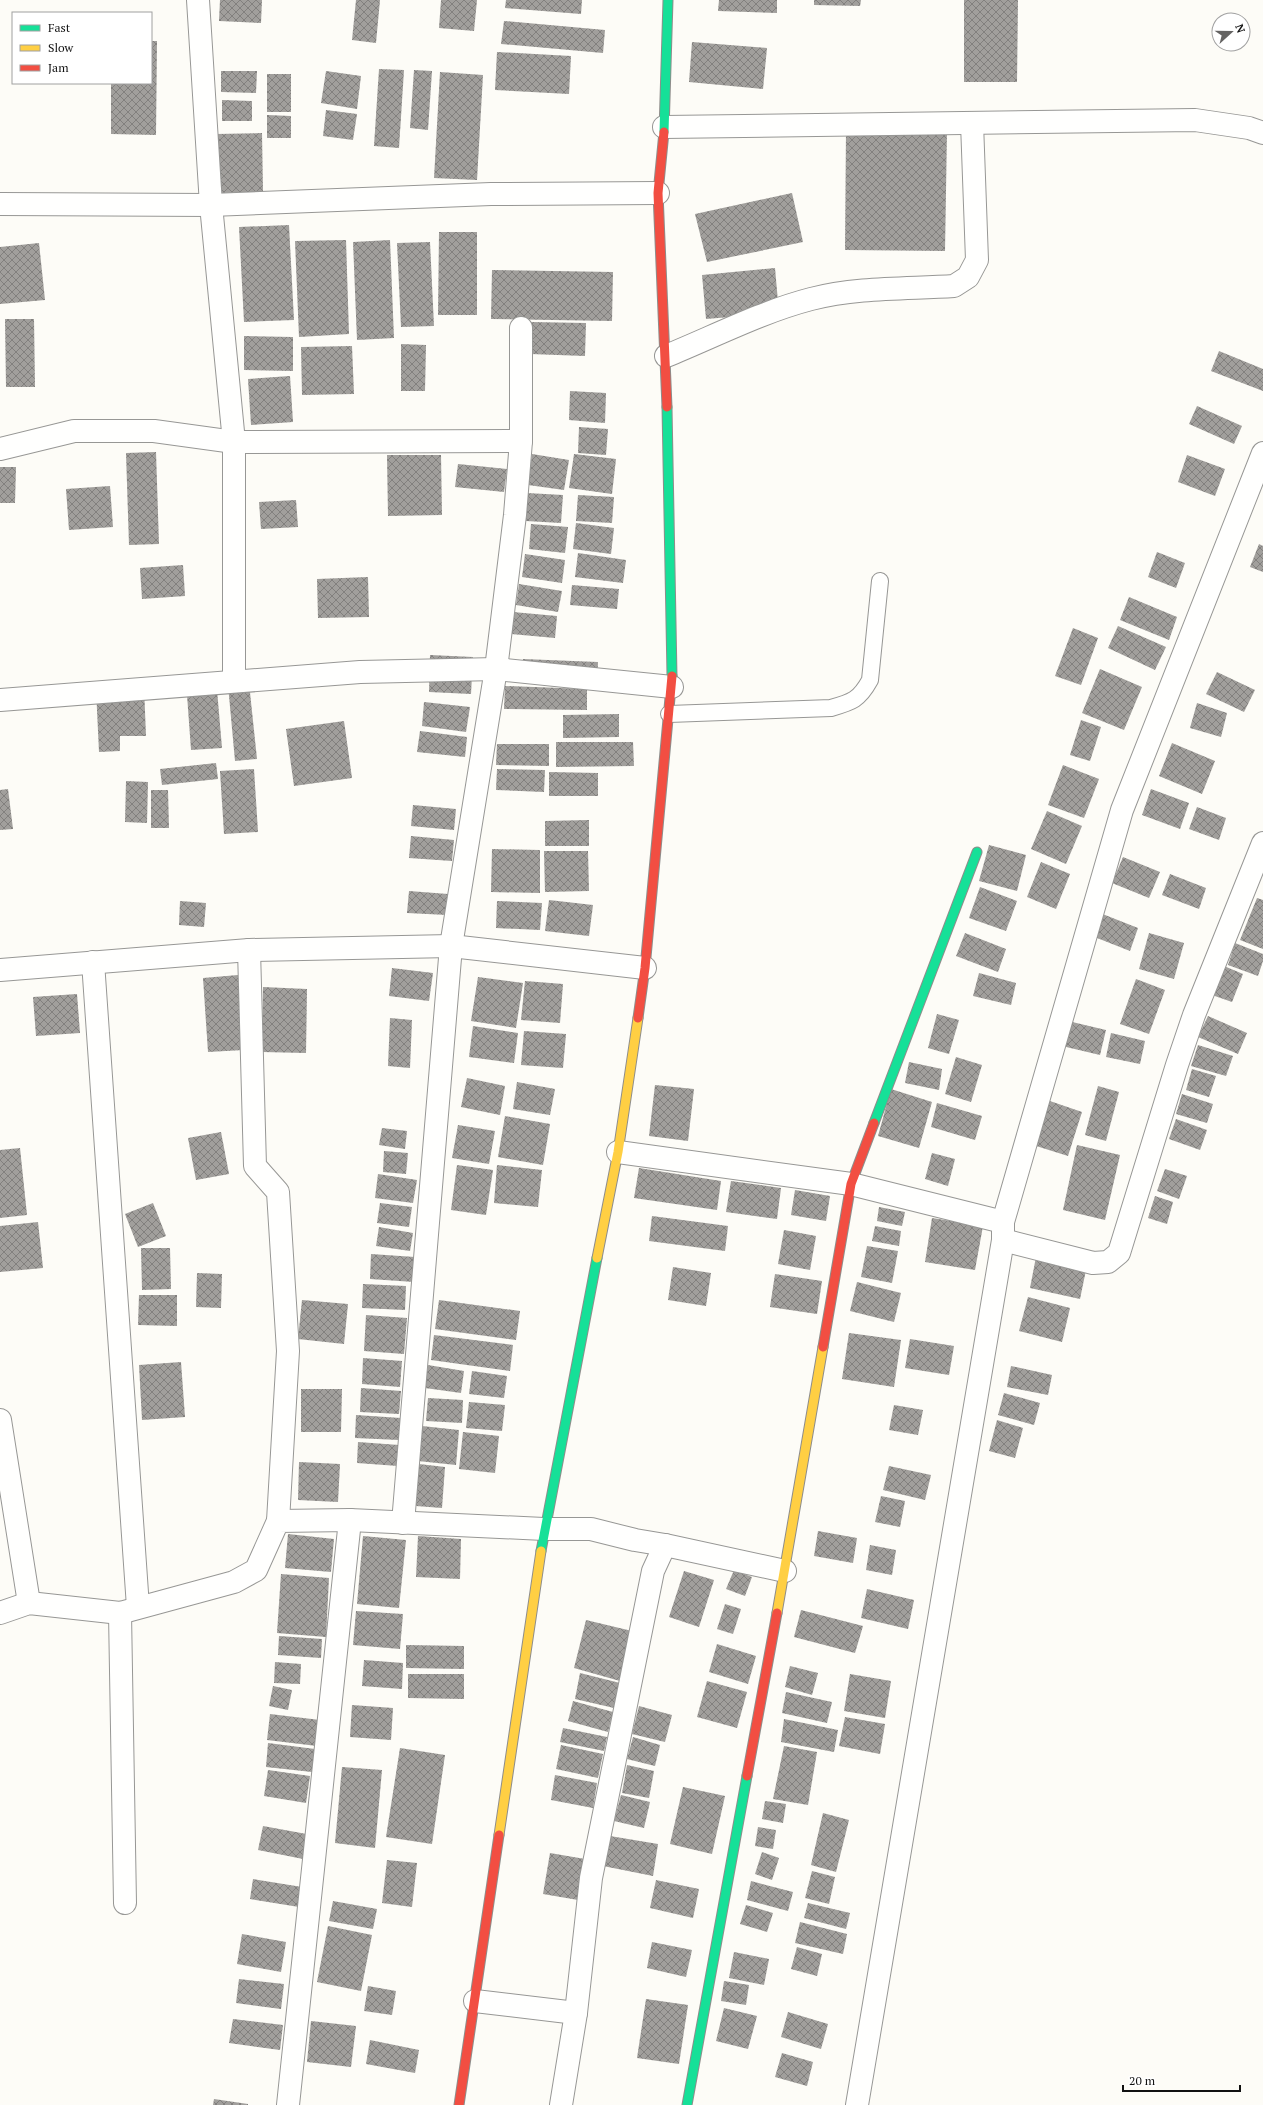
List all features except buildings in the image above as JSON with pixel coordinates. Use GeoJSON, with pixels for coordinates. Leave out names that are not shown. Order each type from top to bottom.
{"type":"FeatureCollection","features":[{"type":"Feature","properties":{"kind":"street"},"geometry":{"type":"LineString","coordinates":[[198,0],[211,205],[234,442],[234,680]]}},
{"type":"Feature","properties":{"kind":"street"},"geometry":{"type":"LineString","coordinates":[[459,2105],[544,1529],[618,1152],[645,968],[672,687],[666,356],[658,193],[664,127],[668,0]]}},
{"type":"Feature","properties":{"kind":"street"},"geometry":{"type":"LineString","coordinates":[[664,127],[1194,120],[1249,128],[1263,133]]}},
{"type":"Feature","properties":{"kind":"street"},"geometry":{"type":"LineString","coordinates":[[666,356],[779,309],[812,299],[848,293],[954,286],[968,277],[977,260],[972,123]]}},
{"type":"Feature","properties":{"kind":"street"},"geometry":{"type":"LineString","coordinates":[[0,204],[211,205],[491,194],[658,193]]}},
{"type":"Feature","properties":{"kind":"street"},"geometry":{"type":"LineString","coordinates":[[403,1523],[451,946],[496,669],[515,515],[521,441],[521,328]]}},
{"type":"Feature","properties":{"kind":"street"},"geometry":{"type":"LineString","coordinates":[[0,449],[74,431],[154,431],[234,442],[521,441]]}},
{"type":"Feature","properties":{"kind":"street"},"geometry":{"type":"LineString","coordinates":[[857,2105],[1003,1232],[1122,810],[1263,453]]}},
{"type":"Feature","properties":{"kind":"street"},"geometry":{"type":"LineString","coordinates":[[0,700],[234,680],[360,672],[496,669],[672,687]]}},
{"type":"Feature","properties":{"kind":"street"},"geometry":{"type":"LineString","coordinates":[[618,1152],[851,1184],[1003,1232],[1093,1263],[1108,1262],[1119,1253],[1179,1058],[1263,843]]}},
{"type":"Feature","properties":{"kind":"street"},"geometry":{"type":"LineString","coordinates":[[687,2105],[785,1571],[851,1184],[977,852]]}},
{"type":"Feature","properties":{"kind":"street"},"geometry":{"type":"LineString","coordinates":[[0,970],[249,950],[451,946],[645,968]]}},
{"type":"Feature","properties":{"kind":"street"},"geometry":{"type":"LineString","coordinates":[[0,1613],[29,1604],[129,1610],[234,1582],[256,1570],[278,1521],[288,1352],[278,1192],[255,1166],[249,950]]}},
{"type":"Feature","properties":{"kind":"street"},"geometry":{"type":"LineString","coordinates":[[93,962],[129,1610],[125,1903]]}},
{"type":"Feature","properties":{"kind":"street"},"geometry":{"type":"LineString","coordinates":[[0,1420],[29,1604]]}},
{"type":"Feature","properties":{"kind":"street"},"geometry":{"type":"LineString","coordinates":[[278,1521],[350,1520],[544,1529],[590,1529],[635,1540],[664,1544],[785,1571]]}},
{"type":"Feature","properties":{"kind":"street"},"geometry":{"type":"LineString","coordinates":[[288,2105],[350,1520]]}},
{"type":"Feature","properties":{"kind":"street"},"geometry":{"type":"LineString","coordinates":[[561,2105],[576,2013],[591,1878],[653,1571],[664,1544]]}},
{"type":"Feature","properties":{"kind":"street"},"geometry":{"type":"LineString","coordinates":[[475,2001],[576,2013]]}},
{"type":"Feature","properties":{"kind":"lane"},"geometry":{"type":"LineString","coordinates":[[669,714],[831,708],[848,703],[862,694],[870,680],[880,581]]}},
{"type":"Feature","properties":{"kind":"traffic: fast"},"geometry":{"type":"LineString","coordinates":[[664,132],[668,0]]}},
{"type":"Feature","properties":{"kind":"traffic: fast"},"geometry":{"type":"LineString","coordinates":[[667,407],[672,676]]}},
{"type":"Feature","properties":{"kind":"traffic: fast"},"geometry":{"type":"LineString","coordinates":[[874,1123],[977,852]]}},
{"type":"Feature","properties":{"kind":"traffic: fast"},"geometry":{"type":"LineString","coordinates":[[541,1551],[597,1258]]}},
{"type":"Feature","properties":{"kind":"traffic: fast"},"geometry":{"type":"LineString","coordinates":[[687,2105],[747,1776]]}},
{"type":"Feature","properties":{"kind":"traffic: slow"},"geometry":{"type":"LineString","coordinates":[[597,1258],[618,1152],[638,1018]]}},
{"type":"Feature","properties":{"kind":"traffic: slow"},"geometry":{"type":"LineString","coordinates":[[777,1613],[823,1347]]}},
{"type":"Feature","properties":{"kind":"traffic: slow"},"geometry":{"type":"LineString","coordinates":[[499,1835],[541,1551]]}},
{"type":"Feature","properties":{"kind":"traffic: jam"},"geometry":{"type":"LineString","coordinates":[[664,132],[658,193],[667,407]]}},
{"type":"Feature","properties":{"kind":"traffic: jam"},"geometry":{"type":"LineString","coordinates":[[638,1018],[645,968],[672,676]]}},
{"type":"Feature","properties":{"kind":"traffic: jam"},"geometry":{"type":"LineString","coordinates":[[823,1347],[851,1184],[874,1123]]}},
{"type":"Feature","properties":{"kind":"traffic: jam"},"geometry":{"type":"LineString","coordinates":[[747,1776],[777,1613]]}},
{"type":"Feature","properties":{"kind":"traffic: jam"},"geometry":{"type":"LineString","coordinates":[[459,2105],[499,1835]]}}]}
